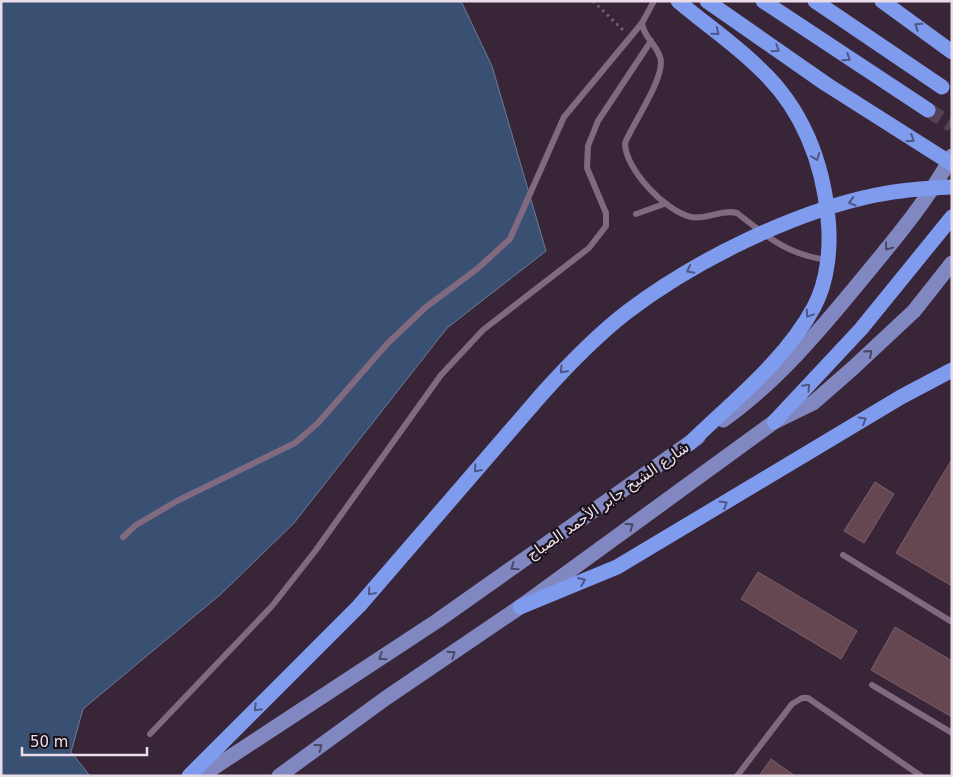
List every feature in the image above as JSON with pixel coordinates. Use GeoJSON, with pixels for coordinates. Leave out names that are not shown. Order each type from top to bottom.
{"type":"FeatureCollection","features":[{"type":"Feature","properties":{"kind":"highway"},"geometry":{"type":"LineString","coordinates":[[678,1],[761,69],[788,102],[818,158],[826,191],[829,225],[827,260],[822,286],[814,306],[792,340],[762,374],[689,444]]}},
{"type":"Feature","properties":{"kind":"highway"},"geometry":{"type":"LineString","coordinates":[[707,1],[826,84],[951,161]]}},
{"type":"Feature","properties":{"kind":"highway"},"geometry":{"type":"LineString","coordinates":[[763,1],[928,110]]}},
{"type":"Feature","properties":{"kind":"highway"},"geometry":{"type":"LineString","coordinates":[[815,1],[942,87]]}},
{"type":"Feature","properties":{"kind":"highway"},"geometry":{"type":"LineString","coordinates":[[882,1],[952,52]]}},
{"type":"Feature","properties":{"kind":"highway"},"geometry":{"type":"LineString","coordinates":[[189,776],[359,606],[570,364],[626,313],[685,273],[777,227],[825,209],[876,195],[952,187]]}},
{"type":"Feature","properties":{"kind":"highway"},"geometry":{"type":"LineString","coordinates":[[774,422],[861,329],[952,217]]}},
{"type":"Feature","properties":{"kind":"highway"},"geometry":{"type":"LineString","coordinates":[[520,607],[616,567],[901,397],[952,370]]}},
{"type":"Feature","properties":{"kind":"main road","name":"شارع الشيخ جابر الأحمد الصباح"},"geometry":{"type":"LineString","coordinates":[[201,776],[437,621],[689,444],[757,393],[828,320],[885,250],[951,161]]}},
{"type":"Feature","properties":{"kind":"main road"},"geometry":{"type":"LineString","coordinates":[[279,776],[386,698],[520,607],[774,422],[813,404],[914,311],[952,263]]}},
{"type":"Feature","properties":{"kind":"lane"},"geometry":{"type":"LineString","coordinates":[[123,536],[136,525],[177,501],[295,443],[318,423],[387,344],[426,307],[477,268],[510,239],[564,117],[642,23],[654,1]]}},
{"type":"Feature","properties":{"kind":"lane"},"geometry":{"type":"LineString","coordinates":[[642,23],[642,30],[660,57],[661,71],[625,143],[625,153],[629,163],[664,204],[692,217],[730,211],[737,213],[783,248],[808,257],[827,260]]}},
{"type":"Feature","properties":{"kind":"lane"},"geometry":{"type":"LineString","coordinates":[[150,734],[272,606],[316,550],[441,375],[483,330],[589,248],[606,226],[606,213],[587,168],[588,146],[598,121],[651,41]]}},
{"type":"Feature","properties":{"kind":"lane"},"geometry":{"type":"LineString","coordinates":[[636,214],[664,204]]}},
{"type":"Feature","properties":{"kind":"lane"},"geometry":{"type":"LineString","coordinates":[[843,555],[952,622]]}},
{"type":"Feature","properties":{"kind":"lane"},"geometry":{"type":"LineString","coordinates":[[872,685],[952,733]]}},
{"type":"Feature","properties":{"kind":"lane"},"geometry":{"type":"LineString","coordinates":[[737,776],[792,704],[802,698],[808,698],[921,776]]}},
{"type":"Feature","properties":{"kind":"path"},"geometry":{"type":"LineString","coordinates":[[593,1],[631,36]]}},
{"type":"Feature","properties":{"kind":"water"},"geometry":{"type":"Polygon","coordinates":[[[1,1],[461,1],[492,66],[546,251],[447,328],[294,523],[221,594],[83,709],[71,752],[90,776],[1,776],[1,1]]]}},
{"type":"Feature","properties":{"kind":"building"},"geometry":{"type":"Polygon","coordinates":[[[952,459],[952,586],[896,553],[952,459]]]}},
{"type":"Feature","properties":{"kind":"building"},"geometry":{"type":"Polygon","coordinates":[[[875,482],[894,494],[864,543],[844,531],[875,482]]]}},
{"type":"Feature","properties":{"kind":"building"},"geometry":{"type":"Polygon","coordinates":[[[758,572],[857,631],[841,659],[741,599],[758,572]]]}},
{"type":"Feature","properties":{"kind":"building"},"geometry":{"type":"Polygon","coordinates":[[[895,627],[952,661],[952,717],[871,670],[895,627]]]}},
{"type":"Feature","properties":{"kind":"building"},"geometry":{"type":"Polygon","coordinates":[[[771,759],[795,776],[759,776],[771,759]]]}},
{"type":"Feature","properties":{"kind":"tunnel"},"geometry":{"type":"LineString","coordinates":[[928,110],[952,125]]}}]}
